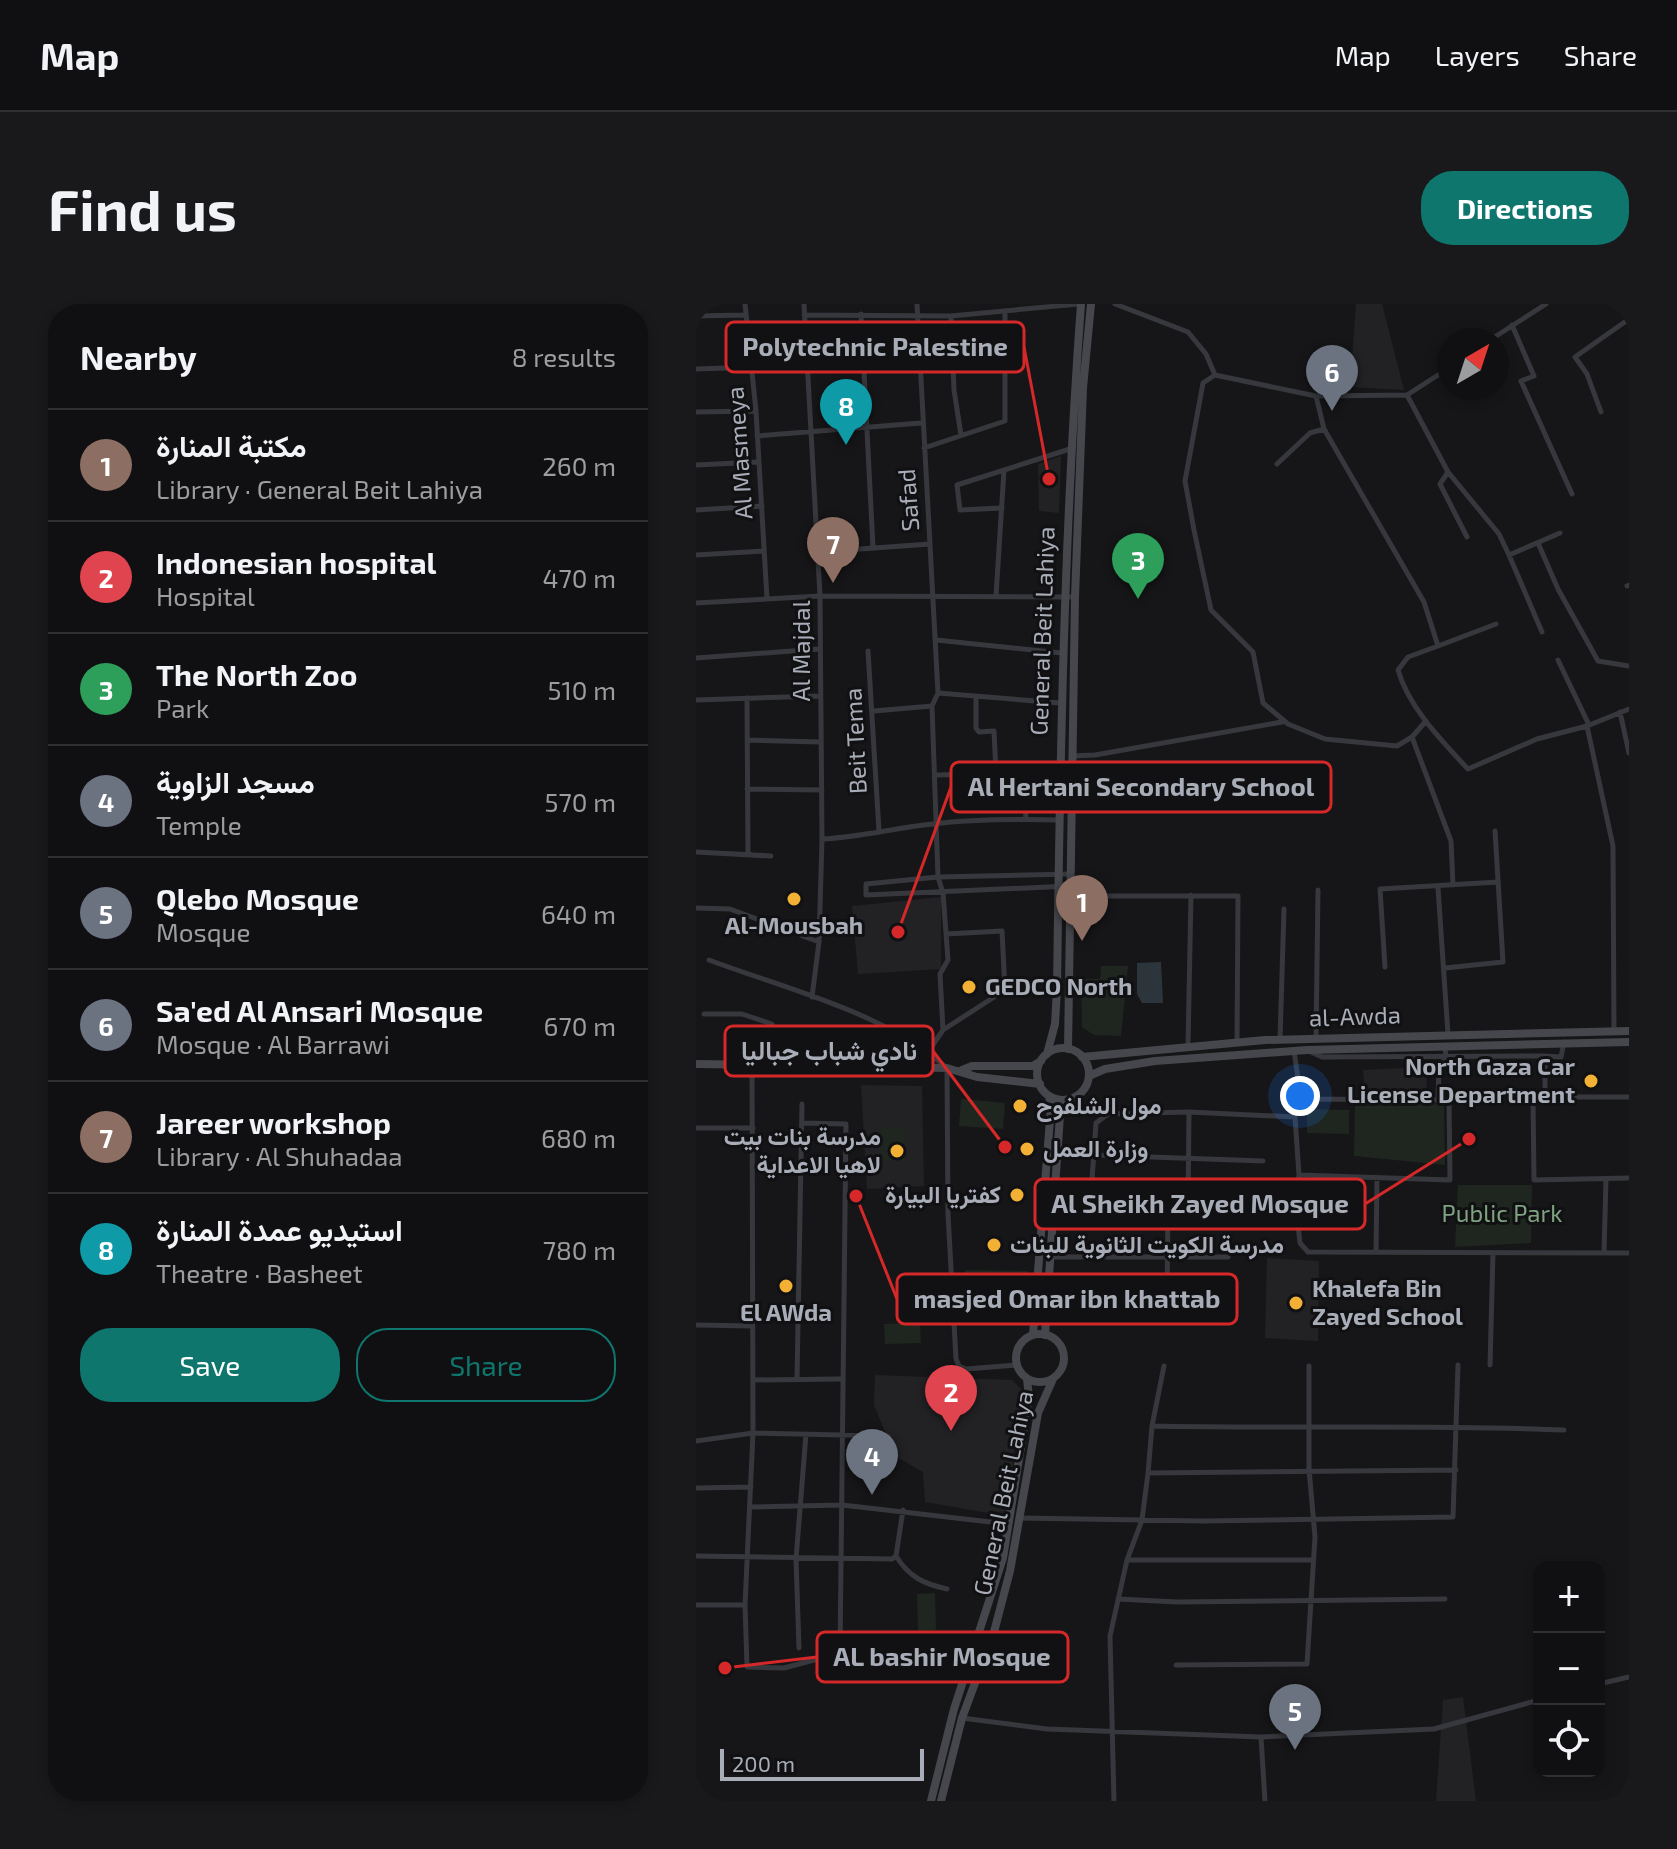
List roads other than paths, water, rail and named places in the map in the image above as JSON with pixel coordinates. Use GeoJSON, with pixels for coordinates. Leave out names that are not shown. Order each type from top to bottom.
{"type":"FeatureCollection","features":[{"type":"Feature","properties":{"kind":"main road","name":"General Beit Lahiya"},"geometry":{"type":"LineString","coordinates":[[1044,1057],[1055,1024],[1060,703],[1079,304]]}},
{"type":"Feature","properties":{"kind":"main road","name":"General Beit Lahiya"},"geometry":{"type":"LineString","coordinates":[[1068,1049],[1070,756],[1083,388],[1091,304]]}},
{"type":"Feature","properties":{"kind":"main road","name":"al-Awda"},"geometry":{"type":"LineString","coordinates":[[1082,1057],[1280,1039],[1629,1031]]}},
{"type":"Feature","properties":{"kind":"main road","name":"al-Awda"},"geometry":{"type":"LineString","coordinates":[[1089,1076],[1105,1069],[1155,1061],[1307,1050],[1564,1041],[1629,1042]]}},
{"type":"Feature","properties":{"kind":"main road"},"geometry":{"type":"LineString","coordinates":[[962,1070],[972,1066],[1033,1066],[1044,1057],[1068,1049],[1082,1057],[1089,1076],[1080,1094],[1061,1100],[1049,1096]]}},
{"type":"Feature","properties":{"kind":"main road"},"geometry":{"type":"LineString","coordinates":[[1033,1335],[1051,1107],[1038,1074],[1044,1057]]}},
{"type":"Feature","properties":{"kind":"main road"},"geometry":{"type":"LineString","coordinates":[[696,1064],[947,1068],[977,1077],[1040,1084]]}},
{"type":"Feature","properties":{"kind":"main road"},"geometry":{"type":"LineString","coordinates":[[1045,1335],[1061,1100]]}},
{"type":"Feature","properties":{"kind":"main road"},"geometry":{"type":"LineString","coordinates":[[1033,1335],[1045,1335],[1058,1343],[1063,1353],[1061,1369],[1053,1379],[1040,1382],[1027,1379],[1017,1365],[1019,1347],[1033,1335]]}},
{"type":"Feature","properties":{"kind":"main road","name":"General Beit Lahiya"},"geometry":{"type":"LineString","coordinates":[[931,1801],[941,1754],[1003,1558],[1029,1397],[1027,1379]]}},
{"type":"Feature","properties":{"kind":"main road","name":"General Beit Lahiya"},"geometry":{"type":"LineString","coordinates":[[941,1801],[962,1718],[994,1632],[1010,1571],[1038,1413],[1053,1379]]}},
{"type":"Feature","properties":{"kind":"street","name":"Al Masmeya"},"geometry":{"type":"LineString","coordinates":[[745,304],[755,368],[767,599]]}},
{"type":"Feature","properties":{"kind":"street","name":"Al Majdal"},"geometry":{"type":"LineString","coordinates":[[804,304],[820,596],[822,839],[819,942],[812,997]]}},
{"type":"Feature","properties":{"kind":"street","name":"Safad"},"geometry":{"type":"LineString","coordinates":[[917,304],[921,423],[938,693]]}},
{"type":"Feature","properties":{"kind":"street"},"geometry":{"type":"LineString","coordinates":[[804,315],[917,313],[951,316],[1079,304]]}},
{"type":"Feature","properties":{"kind":"street"},"geometry":{"type":"LineString","coordinates":[[1115,304],[1188,332],[1206,354],[1215,375]]}},
{"type":"Feature","properties":{"kind":"street"},"geometry":{"type":"LineString","coordinates":[[1508,328],[1546,304]]}},
{"type":"Feature","properties":{"kind":"street"},"geometry":{"type":"LineString","coordinates":[[924,448],[1005,421],[1005,311]]}},
{"type":"Feature","properties":{"kind":"street"},"geometry":{"type":"LineString","coordinates":[[861,314],[873,547]]}},
{"type":"Feature","properties":{"kind":"street"},"geometry":{"type":"LineString","coordinates":[[696,316],[745,315]]}},
{"type":"Feature","properties":{"kind":"street"},"geometry":{"type":"LineString","coordinates":[[951,316],[954,390],[961,435]]}},
{"type":"Feature","properties":{"kind":"street"},"geometry":{"type":"LineString","coordinates":[[1601,412],[1587,374],[1575,357],[1629,319]]}},
{"type":"Feature","properties":{"kind":"street"},"geometry":{"type":"LineString","coordinates":[[1512,325],[1534,376],[1521,381],[1572,494]]}},
{"type":"Feature","properties":{"kind":"street"},"geometry":{"type":"LineString","coordinates":[[696,369],[755,368]]}},
{"type":"Feature","properties":{"kind":"street"},"geometry":{"type":"LineString","coordinates":[[1426,721],[1412,737],[1397,746],[1361,744],[1325,739],[1284,721],[1263,703],[1253,652],[1212,613],[1185,481],[1203,383],[1215,375],[1316,396],[1407,395],[1437,376]]}},
{"type":"Feature","properties":{"kind":"street"},"geometry":{"type":"LineString","coordinates":[[1407,395],[1448,472],[1499,534],[1542,632]]}},
{"type":"Feature","properties":{"kind":"street"},"geometry":{"type":"LineString","coordinates":[[1316,396],[1324,429],[1424,602],[1438,646]]}},
{"type":"Feature","properties":{"kind":"street"},"geometry":{"type":"LineString","coordinates":[[696,412],[756,411]]}},
{"type":"Feature","properties":{"kind":"street"},"geometry":{"type":"LineString","coordinates":[[757,436],[867,430],[921,423]]}},
{"type":"Feature","properties":{"kind":"street"},"geometry":{"type":"LineString","coordinates":[[1277,464],[1310,433],[1324,429]]}},
{"type":"Feature","properties":{"kind":"street"},"geometry":{"type":"LineString","coordinates":[[1002,508],[960,510],[957,485],[1070,449]]}},
{"type":"Feature","properties":{"kind":"street"},"geometry":{"type":"LineString","coordinates":[[696,465],[758,462]]}},
{"type":"Feature","properties":{"kind":"street"},"geometry":{"type":"LineString","coordinates":[[996,596],[1004,470]]}},
{"type":"Feature","properties":{"kind":"street"},"geometry":{"type":"LineString","coordinates":[[1448,472],[1440,484],[1467,537]]}},
{"type":"Feature","properties":{"kind":"street"},"geometry":{"type":"LineString","coordinates":[[696,510],[762,506]]}},
{"type":"Feature","properties":{"kind":"street"},"geometry":{"type":"LineString","coordinates":[[1509,555],[1560,533]]}},
{"type":"Feature","properties":{"kind":"street"},"geometry":{"type":"LineString","coordinates":[[1538,543],[1558,589],[1598,661],[1629,666]]}},
{"type":"Feature","properties":{"kind":"street"},"geometry":{"type":"LineString","coordinates":[[818,552],[930,544]]}},
{"type":"Feature","properties":{"kind":"street"},"geometry":{"type":"LineString","coordinates":[[696,555],[764,551]]}},
{"type":"Feature","properties":{"kind":"street"},"geometry":{"type":"LineString","coordinates":[[696,603],[820,596],[1075,597]]}},
{"type":"Feature","properties":{"kind":"street"},"geometry":{"type":"LineString","coordinates":[[1496,624],[1408,657],[1398,670],[1426,721],[1468,769],[1537,739],[1588,726],[1629,709]]}},
{"type":"Feature","properties":{"kind":"street"},"geometry":{"type":"LineString","coordinates":[[935,639],[1062,653]]}},
{"type":"Feature","properties":{"kind":"street"},"geometry":{"type":"LineString","coordinates":[[696,658],[819,649]]}},
{"type":"Feature","properties":{"kind":"street","name":"Beit Tema"},"geometry":{"type":"LineString","coordinates":[[868,651],[879,831]]}},
{"type":"Feature","properties":{"kind":"street"},"geometry":{"type":"LineString","coordinates":[[1558,660],[1588,726],[1613,846],[1614,1031]]}},
{"type":"Feature","properties":{"kind":"street"},"geometry":{"type":"LineString","coordinates":[[943,1030],[940,974],[948,960],[943,893],[938,877],[932,706],[938,693],[1060,703]]}},
{"type":"Feature","properties":{"kind":"street"},"geometry":{"type":"LineString","coordinates":[[696,700],[820,696]]}},
{"type":"Feature","properties":{"kind":"street"},"geometry":{"type":"LineString","coordinates":[[976,697],[976,728],[979,732],[994,731],[996,772]]}},
{"type":"Feature","properties":{"kind":"street"},"geometry":{"type":"LineString","coordinates":[[747,698],[748,855]]}},
{"type":"Feature","properties":{"kind":"street"},"geometry":{"type":"LineString","coordinates":[[874,711],[932,706]]}},
{"type":"Feature","properties":{"kind":"street"},"geometry":{"type":"LineString","coordinates":[[1620,712],[1629,753]]}},
{"type":"Feature","properties":{"kind":"street"},"geometry":{"type":"LineString","coordinates":[[1070,756],[1095,755],[1284,721]]}},
{"type":"Feature","properties":{"kind":"street"},"geometry":{"type":"LineString","coordinates":[[1412,737],[1451,841],[1453,885]]}},
{"type":"Feature","properties":{"kind":"street"},"geometry":{"type":"LineString","coordinates":[[747,740],[819,742]]}},
{"type":"Feature","properties":{"kind":"street"},"geometry":{"type":"LineString","coordinates":[[1023,772],[1026,820]]}},
{"type":"Feature","properties":{"kind":"street"},"geometry":{"type":"LineString","coordinates":[[936,775],[1058,772]]}},
{"type":"Feature","properties":{"kind":"street"},"geometry":{"type":"LineString","coordinates":[[747,789],[822,790]]}},
{"type":"Feature","properties":{"kind":"street"},"geometry":{"type":"LineString","coordinates":[[822,839],[868,837],[879,831],[938,823],[1058,820]]}},
{"type":"Feature","properties":{"kind":"street"},"geometry":{"type":"LineString","coordinates":[[1445,968],[1503,962],[1495,831]]}},
{"type":"Feature","properties":{"kind":"street"},"geometry":{"type":"LineString","coordinates":[[696,852],[771,856]]}},
{"type":"Feature","properties":{"kind":"street"},"geometry":{"type":"LineString","coordinates":[[1070,886],[866,895],[866,884],[938,877],[1071,874]]}},
{"type":"Feature","properties":{"kind":"street"},"geometry":{"type":"LineString","coordinates":[[1385,967],[1380,889],[1438,888],[1498,882]]}},
{"type":"Feature","properties":{"kind":"street"},"geometry":{"type":"LineString","coordinates":[[1438,888],[1448,1034]]}},
{"type":"Feature","properties":{"kind":"street"},"geometry":{"type":"LineString","coordinates":[[1316,1039],[1318,890]]}},
{"type":"Feature","properties":{"kind":"street"},"geometry":{"type":"LineString","coordinates":[[1188,1046],[1191,895]]}},
{"type":"Feature","properties":{"kind":"street"},"geometry":{"type":"LineString","coordinates":[[1070,896],[1238,896],[1237,1042]]}},
{"type":"Feature","properties":{"kind":"street"},"geometry":{"type":"LineString","coordinates":[[696,908],[730,909],[819,942]]}},
{"type":"Feature","properties":{"kind":"street"},"geometry":{"type":"LineString","coordinates":[[1280,1039],[1284,909]]}},
{"type":"Feature","properties":{"kind":"street"},"geometry":{"type":"LineString","coordinates":[[928,1052],[943,1030],[1005,990],[1002,931],[946,934]]}},
{"type":"Feature","properties":{"kind":"street"},"geometry":{"type":"LineString","coordinates":[[709,960],[879,1024],[928,1052],[947,1068],[948,1214],[956,1359],[959,1366],[966,1369],[1017,1365]]}},
{"type":"Feature","properties":{"kind":"street"},"geometry":{"type":"LineString","coordinates":[[704,1014],[742,1014],[772,1024]]}},
{"type":"Feature","properties":{"kind":"street"},"geometry":{"type":"LineString","coordinates":[[1307,1050],[1322,1057],[1561,1057],[1564,1041]]}},
{"type":"Feature","properties":{"kind":"street"},"geometry":{"type":"LineString","coordinates":[[1438,1099],[1439,1066],[1446,1058],[1445,1045]]}},
{"type":"Feature","properties":{"kind":"street"},"geometry":{"type":"LineString","coordinates":[[1294,1051],[1301,1099],[1295,1117],[1299,1175],[1296,1207],[1300,1243],[1308,1252],[1629,1253]]}},
{"type":"Feature","properties":{"kind":"street"},"geometry":{"type":"LineString","coordinates":[[1545,1056],[1545,1097]]}},
{"type":"Feature","properties":{"kind":"street"},"geometry":{"type":"LineString","coordinates":[[752,1064],[753,1433],[745,1605],[747,1667],[784,1668],[840,1653],[902,1647],[940,1661],[964,1681]]}},
{"type":"Feature","properties":{"kind":"street"},"geometry":{"type":"LineString","coordinates":[[1629,1097],[1533,1099],[1534,1180],[1629,1178]]}},
{"type":"Feature","properties":{"kind":"street"},"geometry":{"type":"LineString","coordinates":[[1299,1175],[1450,1180],[1449,1100],[1301,1099]]}},
{"type":"Feature","properties":{"kind":"street"},"geometry":{"type":"LineString","coordinates":[[797,1379],[802,1104]]}},
{"type":"Feature","properties":{"kind":"street"},"geometry":{"type":"LineString","coordinates":[[1090,1208],[1096,1123],[1108,1114],[1189,1112],[1295,1117]]}},
{"type":"Feature","properties":{"kind":"street"},"geometry":{"type":"LineString","coordinates":[[1188,1209],[1189,1112]]}},
{"type":"Feature","properties":{"kind":"street"},"geometry":{"type":"LineString","coordinates":[[802,1123],[846,1124],[840,1379],[843,1435],[840,1653]]}},
{"type":"Feature","properties":{"kind":"street"},"geometry":{"type":"LineString","coordinates":[[696,1128],[753,1128]]}},
{"type":"Feature","properties":{"kind":"street"},"geometry":{"type":"LineString","coordinates":[[1095,1155],[1263,1161]]}},
{"type":"Feature","properties":{"kind":"street"},"geometry":{"type":"LineString","coordinates":[[1376,1252],[1377,1179]]}},
{"type":"Feature","properties":{"kind":"street"},"geometry":{"type":"LineString","coordinates":[[1604,1253],[1606,1179]]}},
{"type":"Feature","properties":{"kind":"street"},"geometry":{"type":"LineString","coordinates":[[1055,1207],[1296,1207]]}},
{"type":"Feature","properties":{"kind":"street"},"geometry":{"type":"LineString","coordinates":[[1049,1295],[1167,1296],[1168,1209]]}},
{"type":"Feature","properties":{"kind":"street"},"geometry":{"type":"LineString","coordinates":[[1490,1365],[1493,1253]]}},
{"type":"Feature","properties":{"kind":"street"},"geometry":{"type":"LineString","coordinates":[[1051,1257],[1228,1257]]}},
{"type":"Feature","properties":{"kind":"street"},"geometry":{"type":"LineString","coordinates":[[696,1325],[753,1326]]}},
{"type":"Feature","properties":{"kind":"street"},"geometry":{"type":"LineString","coordinates":[[1018,1518],[1312,1520],[1453,1517],[1458,1365]]}},
{"type":"Feature","properties":{"kind":"street"},"geometry":{"type":"LineString","coordinates":[[1114,1801],[1110,1636],[1127,1560],[1142,1520],[1152,1426],[1164,1366]]}},
{"type":"Feature","properties":{"kind":"street"},"geometry":{"type":"LineString","coordinates":[[1176,1665],[1307,1664],[1312,1560],[1309,1366]]}},
{"type":"Feature","properties":{"kind":"street"},"geometry":{"type":"LineString","coordinates":[[753,1380],[840,1379]]}},
{"type":"Feature","properties":{"kind":"street"},"geometry":{"type":"LineString","coordinates":[[1152,1426],[1312,1429],[1458,1425],[1564,1430]]}},
{"type":"Feature","properties":{"kind":"street"},"geometry":{"type":"LineString","coordinates":[[696,1441],[753,1433],[888,1436]]}},
{"type":"Feature","properties":{"kind":"street"},"geometry":{"type":"LineString","coordinates":[[799,1648],[796,1559],[806,1434]]}},
{"type":"Feature","properties":{"kind":"street"},"geometry":{"type":"LineString","coordinates":[[1148,1473],[1309,1469],[1456,1470]]}},
{"type":"Feature","properties":{"kind":"street"},"geometry":{"type":"LineString","coordinates":[[696,1488],[751,1487]]}},
{"type":"Feature","properties":{"kind":"street"},"geometry":{"type":"LineString","coordinates":[[751,1507],[842,1505],[1009,1524]]}},
{"type":"Feature","properties":{"kind":"street"},"geometry":{"type":"LineString","coordinates":[[903,1510],[896,1556],[904,1569],[925,1584],[947,1589]]}},
{"type":"Feature","properties":{"kind":"street"},"geometry":{"type":"LineString","coordinates":[[696,1556],[796,1559],[896,1556]]}},
{"type":"Feature","properties":{"kind":"street"},"geometry":{"type":"LineString","coordinates":[[1127,1560],[1312,1560]]}},
{"type":"Feature","properties":{"kind":"street"},"geometry":{"type":"LineString","coordinates":[[1118,1599],[1177,1602],[1445,1599]]}},
{"type":"Feature","properties":{"kind":"street"},"geometry":{"type":"LineString","coordinates":[[696,1605],[745,1605]]}},
{"type":"Feature","properties":{"kind":"street"},"geometry":{"type":"LineString","coordinates":[[1605,1683],[1629,1677]]}},
{"type":"Feature","properties":{"kind":"street"},"geometry":{"type":"LineString","coordinates":[[962,1718],[1047,1729],[1112,1729],[1261,1737],[1434,1729],[1533,1702]]}},
{"type":"Feature","properties":{"kind":"street"},"geometry":{"type":"LineString","coordinates":[[1261,1737],[1265,1801]]}},
{"type":"Feature","properties":{"kind":"place","name":"Sa'ed Al Ansari Mosque"},"geometry":{"type":"Point","coordinates":[1332,411]}},
{"type":"Feature","properties":{"kind":"place","name":"استيديو عمدة المنارة"},"geometry":{"type":"Point","coordinates":[846,445]}},
{"type":"Feature","properties":{"kind":"place","name":"Polytechnic Palestine"},"geometry":{"type":"Point","coordinates":[1049,479]}},
{"type":"Feature","properties":{"kind":"place","name":"Jareer workshop"},"geometry":{"type":"Point","coordinates":[833,583]}},
{"type":"Feature","properties":{"kind":"place","name":"The North Zoo"},"geometry":{"type":"Point","coordinates":[1138,599]}},
{"type":"Feature","properties":{"kind":"place","name":"Al-Mousbah"},"geometry":{"type":"Point","coordinates":[794,899]}},
{"type":"Feature","properties":{"kind":"place","name":"Al Hertani Secondary School"},"geometry":{"type":"Point","coordinates":[898,932]}},
{"type":"Feature","properties":{"kind":"place","name":"مكتبة المنارة"},"geometry":{"type":"Point","coordinates":[1082,941]}},
{"type":"Feature","properties":{"kind":"place","name":"GEDCO North"},"geometry":{"type":"Point","coordinates":[969,987]}},
{"type":"Feature","properties":{"kind":"place","name":"North Gaza Car License Department"},"geometry":{"type":"Point","coordinates":[1591,1081]}},
{"type":"Feature","properties":{"kind":"place","name":"مول الشلفوح"},"geometry":{"type":"Point","coordinates":[1020,1106]}},
{"type":"Feature","properties":{"kind":"place","name":"Al Sheikh Zayed Mosque"},"geometry":{"type":"Point","coordinates":[1469,1139]}},
{"type":"Feature","properties":{"kind":"place","name":"نادي شباب جباليا"},"geometry":{"type":"Point","coordinates":[1005,1147]}},
{"type":"Feature","properties":{"kind":"place","name":"وزارة العمل"},"geometry":{"type":"Point","coordinates":[1027,1149]}},
{"type":"Feature","properties":{"kind":"place","name":"مدرسة بنات بيت لاهيا الاعداية"},"geometry":{"type":"Point","coordinates":[897,1151]}},
{"type":"Feature","properties":{"kind":"place","name":"كفتريا البيارة"},"geometry":{"type":"Point","coordinates":[1017,1195]}},
{"type":"Feature","properties":{"kind":"place","name":"masjed Omar ibn khattab"},"geometry":{"type":"Point","coordinates":[856,1196]}},
{"type":"Feature","properties":{"kind":"place","name":"مدرسة الكويت الثانوية للبنات"},"geometry":{"type":"Point","coordinates":[994,1245]}},
{"type":"Feature","properties":{"kind":"place","name":"El AWda"},"geometry":{"type":"Point","coordinates":[786,1286]}},
{"type":"Feature","properties":{"kind":"place","name":"Khalefa Bin Zayed School"},"geometry":{"type":"Point","coordinates":[1296,1303]}},
{"type":"Feature","properties":{"kind":"place","name":"Indonesian hospital"},"geometry":{"type":"Point","coordinates":[951,1431]}},
{"type":"Feature","properties":{"kind":"place","name":"مسجد الزاوية"},"geometry":{"type":"Point","coordinates":[872,1495]}},
{"type":"Feature","properties":{"kind":"place","name":"AL bashir Mosque"},"geometry":{"type":"Point","coordinates":[725,1668]}},
{"type":"Feature","properties":{"kind":"place","name":"Qlebo Mosque"},"geometry":{"type":"Point","coordinates":[1295,1750]}},
{"type":"Feature","properties":{"kind":"park label","name":"Public Park"},"geometry":{"type":"Point","coordinates":[1502,1214]}}]}
